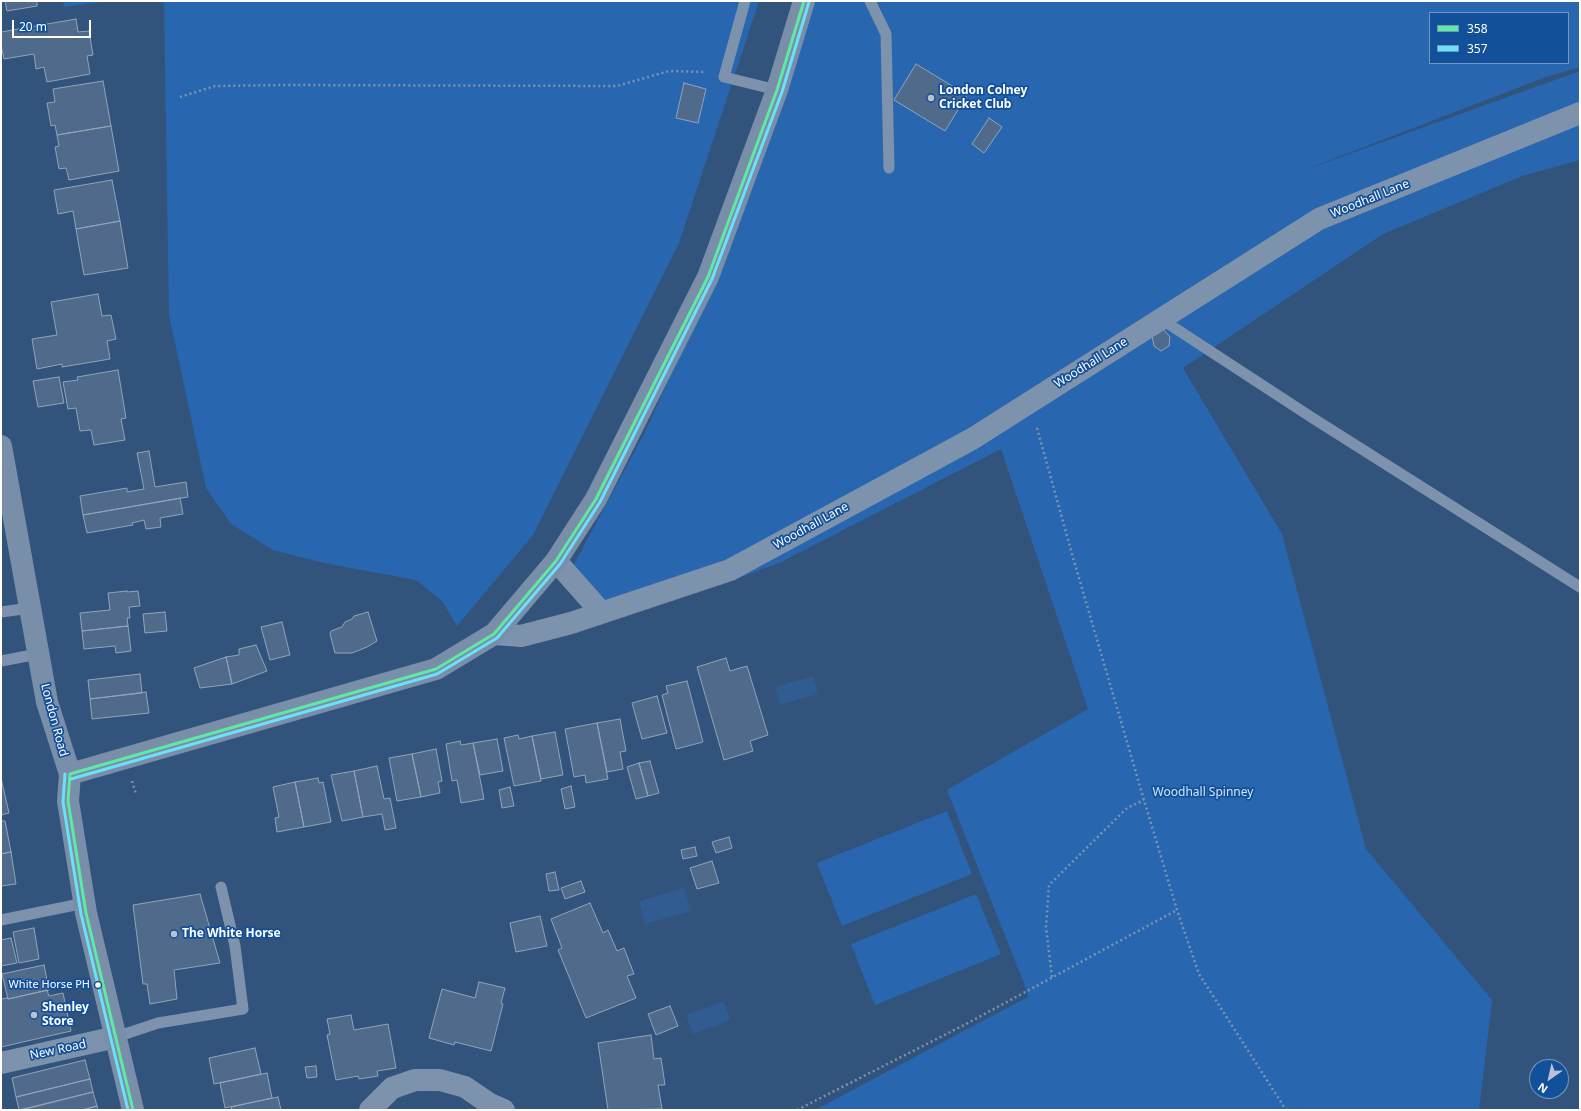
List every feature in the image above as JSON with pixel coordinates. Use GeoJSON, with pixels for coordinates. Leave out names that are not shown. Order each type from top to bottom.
{"type":"FeatureCollection","features":[{"type":"Feature","properties":{"kind":"main road"},"geometry":{"type":"LineString","coordinates":[[70,774],[436,669],[494,634],[556,561],[596,499],[708,277],[778,90],[804,1]]}},
{"type":"Feature","properties":{"kind":"main road","name":"London Road"},"geometry":{"type":"LineString","coordinates":[[1,446],[5,488],[30,608],[47,702],[70,774],[68,801],[85,903],[133,1110]]}},
{"type":"Feature","properties":{"kind":"street","name":"Woodhall Lane"},"geometry":{"type":"LineString","coordinates":[[494,634],[521,636],[571,623],[730,570],[972,439],[1319,219],[1580,113]]}},
{"type":"Feature","properties":{"kind":"street"},"geometry":{"type":"LineString","coordinates":[[556,561],[602,613]]}},
{"type":"Feature","properties":{"kind":"street","name":"New Road"},"geometry":{"type":"LineString","coordinates":[[1,1063],[116,1037]]}},
{"type":"Feature","properties":{"kind":"street"},"geometry":{"type":"LineString","coordinates":[[370,1110],[392,1088],[415,1080],[440,1080],[465,1087],[490,1104],[504,1110]]}},
{"type":"Feature","properties":{"kind":"lane"},"geometry":{"type":"LineString","coordinates":[[745,1],[724,77],[778,90]]}},
{"type":"Feature","properties":{"kind":"lane"},"geometry":{"type":"LineString","coordinates":[[870,1],[886,34],[889,168]]}},
{"type":"Feature","properties":{"kind":"lane"},"geometry":{"type":"LineString","coordinates":[[1162,319],[1311,417],[1580,587]]}},
{"type":"Feature","properties":{"kind":"lane"},"geometry":{"type":"LineString","coordinates":[[1,612],[30,608]]}},
{"type":"Feature","properties":{"kind":"lane"},"geometry":{"type":"LineString","coordinates":[[1,661],[38,654]]}},
{"type":"Feature","properties":{"kind":"lane"},"geometry":{"type":"LineString","coordinates":[[116,1037],[158,1023],[243,1009],[235,946],[221,887]]}},
{"type":"Feature","properties":{"kind":"lane"},"geometry":{"type":"LineString","coordinates":[[1,920],[85,903]]}},
{"type":"Feature","properties":{"kind":"path"},"geometry":{"type":"LineString","coordinates":[[180,97],[215,86],[284,84],[617,86],[669,71],[706,72],[724,77]]}},
{"type":"Feature","properties":{"kind":"path"},"geometry":{"type":"LineString","coordinates":[[1030,402],[1074,561],[1144,800],[1177,910],[1199,974],[1286,1110]]}},
{"type":"Feature","properties":{"kind":"path"},"geometry":{"type":"LineString","coordinates":[[1052,977],[1046,927],[1049,885],[1127,808],[1144,800]]}},
{"type":"Feature","properties":{"kind":"path"},"geometry":{"type":"LineString","coordinates":[[797,1110],[959,1028],[1177,910]]}},
{"type":"Feature","properties":{"kind":"green space"},"geometry":{"type":"Polygon","coordinates":[[[63,1],[107,1],[64,7],[63,1]]]}},
{"type":"Feature","properties":{"kind":"green space"},"geometry":{"type":"Polygon","coordinates":[[[164,1],[759,1],[679,243],[533,535],[457,626],[442,601],[416,580],[324,563],[273,550],[231,524],[206,488],[169,315],[164,1]]]}},
{"type":"Feature","properties":{"kind":"green space","name":"Woodhall Spinney"},"geometry":{"type":"Polygon","coordinates":[[[813,1],[1580,1],[1580,67],[1546,77],[1299,172],[1580,71],[1580,160],[1522,176],[1383,234],[1183,368],[1282,534],[1366,849],[1492,1000],[1479,1110],[815,1110],[1028,997],[1025,986],[947,790],[1088,709],[1001,449],[781,562],[726,583],[607,603],[571,570],[647,428],[741,216],[813,1]]]}},
{"type":"Feature","properties":{"kind":"green space"},"geometry":{"type":"Polygon","coordinates":[[[947,811],[972,874],[842,926],[817,863],[947,811]]]}},
{"type":"Feature","properties":{"kind":"green space"},"geometry":{"type":"Polygon","coordinates":[[[976,894],[1001,954],[875,1005],[851,944],[976,894]]]}},
{"type":"Feature","properties":{"kind":"shaded area"},"geometry":{"type":"Polygon","coordinates":[[[813,676],[818,694],[780,705],[775,687],[813,676]]]}},
{"type":"Feature","properties":{"kind":"shaded area"},"geometry":{"type":"Polygon","coordinates":[[[684,888],[691,911],[645,924],[639,901],[684,888]]]}},
{"type":"Feature","properties":{"kind":"shaded area"},"geometry":{"type":"Polygon","coordinates":[[[723,1001],[731,1020],[693,1034],[686,1015],[723,1001]]]}},
{"type":"Feature","properties":{"kind":"building"},"geometry":{"type":"Polygon","coordinates":[[[5,1],[37,1],[37,6],[7,11],[5,1]]]}},
{"type":"Feature","properties":{"kind":"building"},"geometry":{"type":"Polygon","coordinates":[[[76,19],[78,32],[89,31],[93,55],[87,56],[90,74],[47,82],[44,67],[36,69],[34,54],[4,59],[1,45],[1,32],[76,19]]]}},
{"type":"Feature","properties":{"kind":"building","name":"London Colney Cricket Club"},"geometry":{"type":"Polygon","coordinates":[[[916,64],[967,95],[945,131],[894,100],[916,64]]]}},
{"type":"Feature","properties":{"kind":"building"},"geometry":{"type":"Polygon","coordinates":[[[103,81],[111,126],[57,135],[55,125],[51,126],[47,103],[55,102],[53,89],[103,81]]]}},
{"type":"Feature","properties":{"kind":"building"},"geometry":{"type":"Polygon","coordinates":[[[684,83],[706,89],[698,123],[676,118],[684,83]]]}},
{"type":"Feature","properties":{"kind":"building"},"geometry":{"type":"Polygon","coordinates":[[[989,118],[1002,127],[984,153],[972,144],[989,118]]]}},
{"type":"Feature","properties":{"kind":"building"},"geometry":{"type":"Polygon","coordinates":[[[111,126],[119,171],[69,180],[66,168],[59,169],[55,147],[59,146],[57,135],[111,126]]]}},
{"type":"Feature","properties":{"kind":"building"},"geometry":{"type":"Polygon","coordinates":[[[112,180],[120,221],[76,229],[73,211],[58,214],[54,190],[112,180]]]}},
{"type":"Feature","properties":{"kind":"building"},"geometry":{"type":"Polygon","coordinates":[[[120,221],[128,268],[84,275],[76,229],[120,221]]]}},
{"type":"Feature","properties":{"kind":"building"},"geometry":{"type":"Polygon","coordinates":[[[98,294],[102,316],[111,315],[116,339],[107,341],[110,359],[62,367],[62,364],[37,369],[32,339],[57,335],[51,302],[98,294]]]}},
{"type":"Feature","properties":{"kind":"building"},"geometry":{"type":"Polygon","coordinates":[[[1163,329],[1170,337],[1169,346],[1161,351],[1154,346],[1152,336],[1163,329]]]}},
{"type":"Feature","properties":{"kind":"building"},"geometry":{"type":"Polygon","coordinates":[[[118,370],[126,418],[121,419],[125,440],[94,445],[91,430],[80,431],[76,408],[68,409],[63,382],[78,380],[77,377],[118,370]]]}},
{"type":"Feature","properties":{"kind":"building"},"geometry":{"type":"Polygon","coordinates":[[[59,377],[64,403],[38,407],[33,381],[59,377]]]}},
{"type":"Feature","properties":{"kind":"building"},"geometry":{"type":"Polygon","coordinates":[[[149,451],[155,487],[186,482],[188,497],[83,515],[80,496],[127,488],[127,492],[144,489],[137,453],[149,451]]]}},
{"type":"Feature","properties":{"kind":"building"},"geometry":{"type":"Polygon","coordinates":[[[180,498],[183,514],[160,518],[161,527],[146,529],[144,520],[132,523],[133,525],[87,533],[83,515],[180,498]]]}},
{"type":"Feature","properties":{"kind":"building"},"geometry":{"type":"Polygon","coordinates":[[[138,591],[140,606],[129,607],[130,618],[127,618],[128,626],[82,631],[80,613],[110,610],[108,593],[138,591]]]}},
{"type":"Feature","properties":{"kind":"building"},"geometry":{"type":"Polygon","coordinates":[[[165,612],[167,631],[145,633],[143,614],[165,612]]]}},
{"type":"Feature","properties":{"kind":"building"},"geometry":{"type":"Polygon","coordinates":[[[368,612],[377,641],[352,653],[335,653],[330,634],[331,631],[342,627],[345,622],[352,619],[354,616],[368,612]]]}},
{"type":"Feature","properties":{"kind":"building"},"geometry":{"type":"Polygon","coordinates":[[[282,622],[290,655],[270,660],[261,627],[282,622]]]}},
{"type":"Feature","properties":{"kind":"building"},"geometry":{"type":"Polygon","coordinates":[[[128,626],[131,651],[116,653],[115,646],[84,649],[82,631],[128,626]]]}},
{"type":"Feature","properties":{"kind":"building"},"geometry":{"type":"Polygon","coordinates":[[[256,645],[267,671],[232,684],[226,657],[239,655],[239,649],[256,645]]]}},
{"type":"Feature","properties":{"kind":"building"},"geometry":{"type":"Polygon","coordinates":[[[226,657],[232,684],[200,688],[194,668],[226,657]]]}},
{"type":"Feature","properties":{"kind":"building"},"geometry":{"type":"Polygon","coordinates":[[[726,658],[730,671],[747,666],[768,735],[750,741],[753,751],[724,760],[697,667],[726,658]]]}},
{"type":"Feature","properties":{"kind":"building"},"geometry":{"type":"Polygon","coordinates":[[[140,674],[142,693],[90,699],[88,680],[140,674]]]}},
{"type":"Feature","properties":{"kind":"building"},"geometry":{"type":"Polygon","coordinates":[[[687,681],[703,742],[676,749],[662,695],[668,693],[666,686],[687,681]]]}},
{"type":"Feature","properties":{"kind":"building"},"geometry":{"type":"Polygon","coordinates":[[[146,692],[149,713],[92,719],[90,699],[146,692]]]}},
{"type":"Feature","properties":{"kind":"building"},"geometry":{"type":"Polygon","coordinates":[[[657,696],[667,733],[642,739],[632,703],[657,696]]]}},
{"type":"Feature","properties":{"kind":"building"},"geometry":{"type":"Polygon","coordinates":[[[620,719],[626,751],[620,752],[623,769],[607,772],[597,723],[620,719]]]}},
{"type":"Feature","properties":{"kind":"building"},"geometry":{"type":"Polygon","coordinates":[[[597,723],[608,779],[586,783],[585,775],[574,777],[565,729],[597,723]]]}},
{"type":"Feature","properties":{"kind":"building"},"geometry":{"type":"Polygon","coordinates":[[[555,732],[563,775],[541,779],[532,736],[555,732]]]}},
{"type":"Feature","properties":{"kind":"building"},"geometry":{"type":"Polygon","coordinates":[[[518,735],[519,739],[532,736],[541,781],[514,786],[504,738],[518,735]]]}},
{"type":"Feature","properties":{"kind":"building"},"geometry":{"type":"Polygon","coordinates":[[[497,739],[503,771],[480,775],[473,743],[497,739]]]}},
{"type":"Feature","properties":{"kind":"building"},"geometry":{"type":"Polygon","coordinates":[[[460,741],[461,745],[473,743],[484,799],[461,803],[457,780],[452,781],[446,744],[460,741]]]}},
{"type":"Feature","properties":{"kind":"building"},"geometry":{"type":"Polygon","coordinates":[[[436,749],[442,781],[438,782],[440,793],[421,797],[412,754],[436,749]]]}},
{"type":"Feature","properties":{"kind":"building"},"geometry":{"type":"Polygon","coordinates":[[[412,754],[421,797],[397,801],[389,758],[412,754]]]}},
{"type":"Feature","properties":{"kind":"building"},"geometry":{"type":"Polygon","coordinates":[[[650,761],[659,793],[648,796],[639,763],[650,761]]]}},
{"type":"Feature","properties":{"kind":"building"},"geometry":{"type":"Polygon","coordinates":[[[639,763],[648,796],[636,799],[627,767],[639,763]]]}},
{"type":"Feature","properties":{"kind":"building"},"geometry":{"type":"Polygon","coordinates":[[[377,766],[384,799],[390,798],[396,828],[385,830],[382,814],[363,817],[354,771],[377,766]]]}},
{"type":"Feature","properties":{"kind":"building"},"geometry":{"type":"Polygon","coordinates":[[[354,771],[363,817],[342,821],[331,775],[354,771]]]}},
{"type":"Feature","properties":{"kind":"building"},"geometry":{"type":"Polygon","coordinates":[[[1,778],[9,813],[1,815],[1,778]]]}},
{"type":"Feature","properties":{"kind":"building"},"geometry":{"type":"Polygon","coordinates":[[[318,778],[319,783],[323,782],[331,822],[304,827],[295,782],[318,778]]]}},
{"type":"Feature","properties":{"kind":"building"},"geometry":{"type":"Polygon","coordinates":[[[295,782],[304,827],[277,832],[275,818],[279,817],[273,787],[295,782]]]}},
{"type":"Feature","properties":{"kind":"building"},"geometry":{"type":"Polygon","coordinates":[[[571,786],[575,807],[565,809],[561,789],[571,786]]]}},
{"type":"Feature","properties":{"kind":"building"},"geometry":{"type":"Polygon","coordinates":[[[510,787],[514,806],[502,808],[499,790],[510,787]]]}},
{"type":"Feature","properties":{"kind":"building"},"geometry":{"type":"Polygon","coordinates":[[[1,821],[5,821],[11,852],[1,854],[1,821]]]}},
{"type":"Feature","properties":{"kind":"building"},"geometry":{"type":"Polygon","coordinates":[[[729,837],[732,848],[716,853],[712,842],[729,837]]]}},
{"type":"Feature","properties":{"kind":"building"},"geometry":{"type":"Polygon","coordinates":[[[695,847],[697,856],[683,859],[681,850],[695,847]]]}},
{"type":"Feature","properties":{"kind":"building"},"geometry":{"type":"Polygon","coordinates":[[[11,852],[16,884],[1,886],[1,854],[11,852]]]}},
{"type":"Feature","properties":{"kind":"building"},"geometry":{"type":"Polygon","coordinates":[[[712,861],[719,883],[697,889],[690,868],[712,861]]]}},
{"type":"Feature","properties":{"kind":"building"},"geometry":{"type":"Polygon","coordinates":[[[555,872],[559,890],[549,891],[546,874],[555,872]]]}},
{"type":"Feature","properties":{"kind":"building"},"geometry":{"type":"Polygon","coordinates":[[[581,881],[585,892],[565,899],[561,888],[581,881]]]}},
{"type":"Feature","properties":{"kind":"building","name":"The White Horse"},"geometry":{"type":"Polygon","coordinates":[[[200,894],[220,963],[174,970],[177,999],[150,1004],[147,984],[143,984],[133,905],[200,894]]]}},
{"type":"Feature","properties":{"kind":"building"},"geometry":{"type":"Polygon","coordinates":[[[590,903],[603,933],[608,930],[617,951],[624,948],[634,974],[627,976],[636,998],[586,1018],[558,950],[562,948],[551,919],[590,903]]]}},
{"type":"Feature","properties":{"kind":"building"},"geometry":{"type":"Polygon","coordinates":[[[540,916],[547,946],[516,952],[510,923],[540,916]]]}},
{"type":"Feature","properties":{"kind":"building"},"geometry":{"type":"Polygon","coordinates":[[[34,928],[39,959],[19,963],[13,932],[34,928]]]}},
{"type":"Feature","properties":{"kind":"building"},"geometry":{"type":"Polygon","coordinates":[[[11,938],[17,963],[1,966],[1,940],[11,938]]]}},
{"type":"Feature","properties":{"kind":"building"},"geometry":{"type":"Polygon","coordinates":[[[44,965],[49,990],[8,999],[2,974],[44,965]]]}},
{"type":"Feature","properties":{"kind":"building"},"geometry":{"type":"Polygon","coordinates":[[[479,982],[505,988],[501,1003],[503,1004],[491,1051],[455,1042],[454,1045],[429,1038],[442,989],[475,998],[479,982]]]}},
{"type":"Feature","properties":{"kind":"building","name":"Shenley Store"},"geometry":{"type":"Polygon","coordinates":[[[47,990],[49,996],[63,993],[71,1031],[1,1047],[1,999],[8,999],[47,990]]]}},
{"type":"Feature","properties":{"kind":"building"},"geometry":{"type":"Polygon","coordinates":[[[670,1006],[678,1026],[656,1035],[648,1014],[670,1006]]]}},
{"type":"Feature","properties":{"kind":"building"},"geometry":{"type":"Polygon","coordinates":[[[351,1015],[354,1030],[388,1024],[396,1068],[377,1071],[378,1076],[359,1079],[358,1076],[336,1080],[327,1035],[330,1034],[327,1019],[351,1015]]]}},
{"type":"Feature","properties":{"kind":"building"},"geometry":{"type":"Polygon","coordinates":[[[651,1035],[654,1059],[661,1058],[665,1085],[658,1085],[662,1109],[608,1110],[598,1043],[651,1035]]]}},
{"type":"Feature","properties":{"kind":"building"},"geometry":{"type":"Polygon","coordinates":[[[255,1048],[261,1074],[214,1084],[209,1058],[255,1048]]]}},
{"type":"Feature","properties":{"kind":"building"},"geometry":{"type":"Polygon","coordinates":[[[85,1060],[90,1079],[16,1097],[12,1078],[85,1060]]]}},
{"type":"Feature","properties":{"kind":"building"},"geometry":{"type":"Polygon","coordinates":[[[316,1066],[317,1077],[307,1078],[305,1067],[316,1066]]]}},
{"type":"Feature","properties":{"kind":"building"},"geometry":{"type":"Polygon","coordinates":[[[267,1073],[272,1098],[225,1108],[220,1083],[267,1073]]]}},
{"type":"Feature","properties":{"kind":"building"},"geometry":{"type":"Polygon","coordinates":[[[90,1079],[93,1092],[19,1110],[16,1097],[90,1079]]]}},
{"type":"Feature","properties":{"kind":"building"},"geometry":{"type":"Polygon","coordinates":[[[93,1092],[97,1106],[82,1110],[26,1110],[26,1109],[93,1092]]]}},
{"type":"Feature","properties":{"kind":"building"},"geometry":{"type":"Polygon","coordinates":[[[278,1097],[281,1110],[232,1110],[231,1107],[278,1097]]]}},
{"type":"Feature","properties":{"kind":"building"},"geometry":{"type":"Polygon","coordinates":[[[97,1106],[98,1110],[82,1110],[97,1106]]]}},
{"type":"Feature","properties":{"kind":"transit line","name":"358"},"geometry":{"type":"LineString","coordinates":[[70,774],[436,669],[494,634],[556,561],[596,499],[708,277],[777,90],[804,1]]}},
{"type":"Feature","properties":{"kind":"transit line","name":"357"},"geometry":{"type":"LineString","coordinates":[[71,779],[437,674],[497,638],[560,564],[600,502],[712,279],[782,92],[809,2]]}},
{"type":"Feature","properties":{"kind":"transit line","name":"357"},"geometry":{"type":"LineString","coordinates":[[65,774],[63,802],[81,914],[128,1110]]}},
{"type":"Feature","properties":{"kind":"transit line","name":"358"},"geometry":{"type":"LineString","coordinates":[[70,774],[68,801],[86,913],[133,1110]]}},
{"type":"Feature","properties":{"kind":"place","name":"London Colney Cricket Club"},"geometry":{"type":"Point","coordinates":[931,98]}},
{"type":"Feature","properties":{"kind":"place","name":"The White Horse"},"geometry":{"type":"Point","coordinates":[174,934]}},
{"type":"Feature","properties":{"kind":"place","name":"White Horse PH"},"geometry":{"type":"Point","coordinates":[98,985]}},
{"type":"Feature","properties":{"kind":"place","name":"Shenley Store"},"geometry":{"type":"Point","coordinates":[34,1015]}}]}
